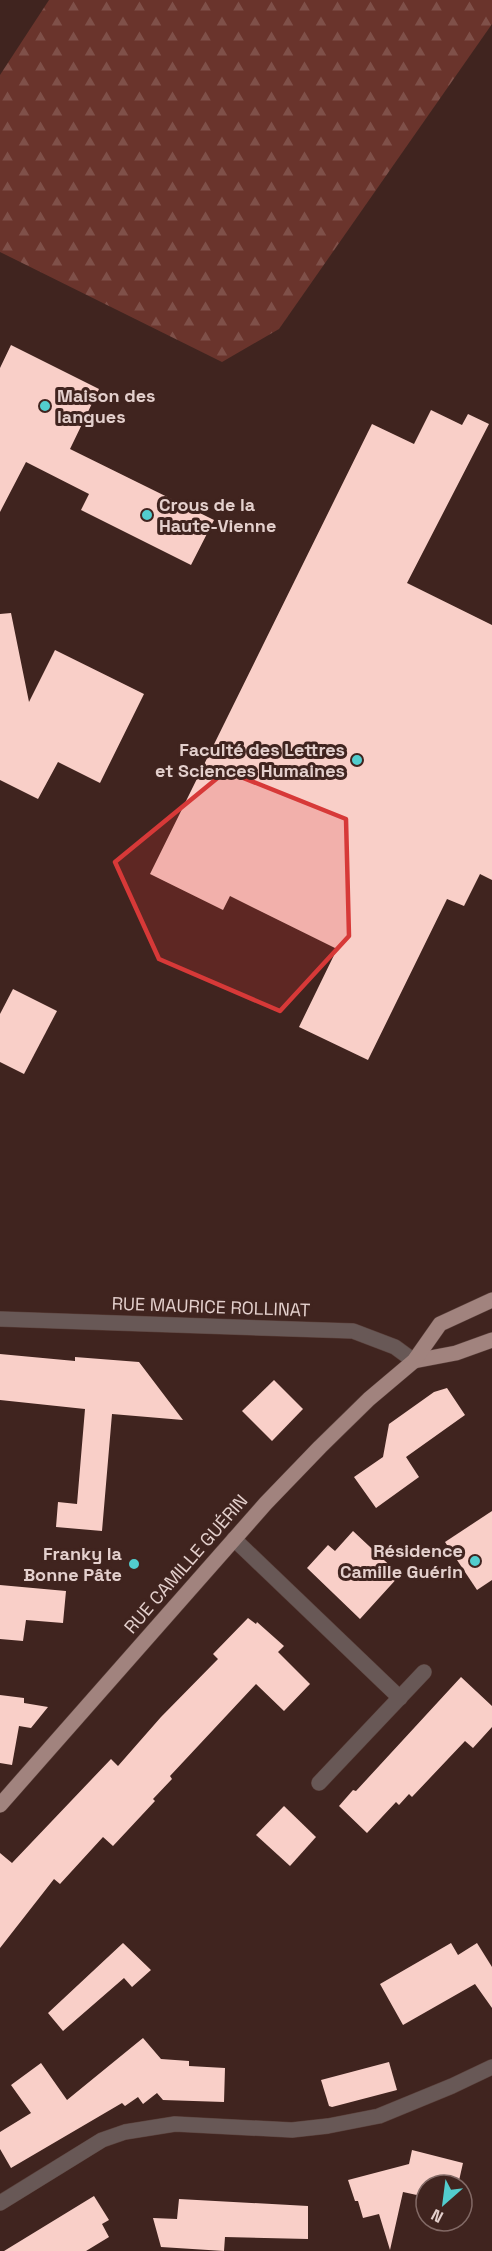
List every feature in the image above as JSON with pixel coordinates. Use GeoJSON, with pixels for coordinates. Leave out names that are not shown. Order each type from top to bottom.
{"type":"FeatureCollection","features":[{"type":"Feature","properties":{"kind":"main road","name":"RUE CAMILLE GUÉRIN"},"geometry":{"type":"LineString","coordinates":[[0,1805],[234,1539],[320,1447],[369,1399],[414,1361],[440,1324],[492,1300]]}},
{"type":"Feature","properties":{"kind":"main road","name":"RUE CAMILLE GUÉRIN"},"geometry":{"type":"LineString","coordinates":[[414,1361],[456,1353],[492,1340]]}},
{"type":"Feature","properties":{"kind":"street","name":"RUE MAURICE ROLLINAT"},"geometry":{"type":"LineString","coordinates":[[0,1319],[353,1331],[395,1347],[414,1361]]}},
{"type":"Feature","properties":{"kind":"street"},"geometry":{"type":"LineString","coordinates":[[234,1539],[400,1698]]}},
{"type":"Feature","properties":{"kind":"street"},"geometry":{"type":"LineString","coordinates":[[318,1783],[424,1672]]}},
{"type":"Feature","properties":{"kind":"street"},"geometry":{"type":"LineString","coordinates":[[0,2203],[102,2140],[125,2132],[175,2124],[292,2130],[328,2126],[379,2116],[492,2067]]}},
{"type":"Feature","properties":{"kind":"highlighted area"},"geometry":{"type":"Polygon","coordinates":[[[226,771],[346,819],[349,936],[280,1011],[159,959],[115,862],[226,771]]]}},
{"type":"Feature","properties":{"kind":"green space"},"geometry":{"type":"Polygon","coordinates":[[[49,0],[492,0],[492,24],[279,329],[222,362],[0,252],[0,75],[49,0]]]}},
{"type":"Feature","properties":{"kind":"building"},"geometry":{"type":"Polygon","coordinates":[[[11,345],[99,389],[70,449],[214,520],[191,565],[81,510],[89,494],[26,462],[0,512],[0,368],[11,345]]]}},
{"type":"Feature","properties":{"kind":"building","name":"Faculté des Lettres et Sciences Humaines"},"geometry":{"type":"Polygon","coordinates":[[[431,410],[462,425],[468,414],[489,424],[407,583],[492,625],[492,880],[480,874],[464,906],[447,899],[368,1060],[299,1027],[337,949],[230,896],[223,910],[150,874],[372,424],[414,444],[431,410]]]}},
{"type":"Feature","properties":{"kind":"building"},"geometry":{"type":"Polygon","coordinates":[[[11,613],[29,702],[55,650],[144,694],[100,783],[58,762],[38,799],[0,780],[0,614],[11,613]]]}},
{"type":"Feature","properties":{"kind":"building"},"geometry":{"type":"Polygon","coordinates":[[[13,989],[57,1011],[24,1074],[0,1062],[0,1014],[13,989]]]}},
{"type":"Feature","properties":{"kind":"building"},"geometry":{"type":"Polygon","coordinates":[[[0,1354],[75,1361],[75,1357],[139,1362],[183,1420],[112,1414],[102,1531],[56,1527],[58,1502],[77,1504],[85,1409],[0,1400],[0,1354]]]}},
{"type":"Feature","properties":{"kind":"building"},"geometry":{"type":"Polygon","coordinates":[[[274,1380],[303,1409],[272,1441],[242,1411],[274,1380]]]}},
{"type":"Feature","properties":{"kind":"building"},"geometry":{"type":"Polygon","coordinates":[[[447,1388],[465,1415],[406,1457],[419,1477],[376,1508],[354,1477],[383,1457],[389,1424],[434,1392],[447,1388]]]}},
{"type":"Feature","properties":{"kind":"building","name":"Résidence Camille Guérin"},"geometry":{"type":"Polygon","coordinates":[[[492,1511],[492,1580],[477,1590],[445,1542],[492,1511]]]}},
{"type":"Feature","properties":{"kind":"building"},"geometry":{"type":"Polygon","coordinates":[[[353,1531],[400,1575],[360,1619],[307,1568],[328,1545],[335,1551],[353,1531]]]}},
{"type":"Feature","properties":{"kind":"building"},"geometry":{"type":"Polygon","coordinates":[[[0,1585],[66,1591],[63,1623],[26,1620],[23,1641],[0,1639],[0,1585]]]}},
{"type":"Feature","properties":{"kind":"building"},"geometry":{"type":"Polygon","coordinates":[[[248,1618],[256,1624],[257,1622],[284,1646],[278,1652],[310,1684],[284,1711],[256,1684],[170,1776],[172,1779],[153,1799],[155,1801],[113,1846],[103,1837],[60,1884],[54,1879],[0,1948],[0,1853],[12,1863],[111,1759],[118,1766],[161,1717],[218,1659],[213,1654],[248,1618]]]}},
{"type":"Feature","properties":{"kind":"building"},"geometry":{"type":"Polygon","coordinates":[[[461,1677],[492,1706],[492,1727],[473,1748],[465,1741],[412,1797],[409,1794],[399,1805],[396,1802],[367,1833],[339,1806],[353,1790],[356,1791],[461,1677]]]}},
{"type":"Feature","properties":{"kind":"building"},"geometry":{"type":"Polygon","coordinates":[[[0,1695],[24,1698],[24,1703],[48,1707],[31,1728],[19,1726],[12,1765],[0,1763],[0,1695]]]}},
{"type":"Feature","properties":{"kind":"building"},"geometry":{"type":"Polygon","coordinates":[[[284,1806],[316,1837],[290,1866],[256,1835],[284,1806]]]}},
{"type":"Feature","properties":{"kind":"building"},"geometry":{"type":"Polygon","coordinates":[[[123,1943],[151,1970],[132,1987],[124,1978],[63,2031],[48,2013],[123,1943]]]}},
{"type":"Feature","properties":{"kind":"building"},"geometry":{"type":"Polygon","coordinates":[[[451,1943],[458,1955],[477,1943],[492,1967],[492,2008],[475,1984],[403,2025],[380,1984],[451,1943]]]}},
{"type":"Feature","properties":{"kind":"building"},"geometry":{"type":"Polygon","coordinates":[[[143,2038],[161,2059],[189,2061],[189,2066],[225,2068],[224,2102],[163,2100],[157,2093],[143,2104],[138,2097],[125,2106],[122,2103],[11,2168],[0,2149],[0,2132],[31,2113],[11,2085],[41,2063],[67,2100],[143,2038]]]}},
{"type":"Feature","properties":{"kind":"building"},"geometry":{"type":"Polygon","coordinates":[[[389,2062],[397,2090],[329,2106],[321,2080],[389,2062]]]}},
{"type":"Feature","properties":{"kind":"building"},"geometry":{"type":"Polygon","coordinates":[[[412,2150],[463,2163],[461,2173],[414,2173],[414,2194],[403,2192],[390,2250],[379,2214],[363,2218],[348,2180],[409,2164],[412,2150]]]}},
{"type":"Feature","properties":{"kind":"building"},"geometry":{"type":"Polygon","coordinates":[[[94,2196],[109,2220],[102,2224],[109,2237],[86,2251],[4,2251],[94,2196]]]}},
{"type":"Feature","properties":{"kind":"building"},"geometry":{"type":"Polygon","coordinates":[[[179,2199],[308,2206],[308,2239],[225,2237],[224,2251],[161,2247],[153,2218],[177,2219],[179,2199]]]}},
{"type":"Feature","properties":{"kind":"place","name":"Maison des langues"},"geometry":{"type":"Point","coordinates":[45,406]}},
{"type":"Feature","properties":{"kind":"place","name":"Crous de la Haute-Vienne"},"geometry":{"type":"Point","coordinates":[147,515]}},
{"type":"Feature","properties":{"kind":"place","name":"Faculté des Lettres et Sciences Humaines"},"geometry":{"type":"Point","coordinates":[357,760]}},
{"type":"Feature","properties":{"kind":"place","name":"Résidence Camille Guérin"},"geometry":{"type":"Point","coordinates":[475,1561]}},
{"type":"Feature","properties":{"kind":"place","name":"Franky la Bonne Pâte"},"geometry":{"type":"Point","coordinates":[134,1564]}}]}
